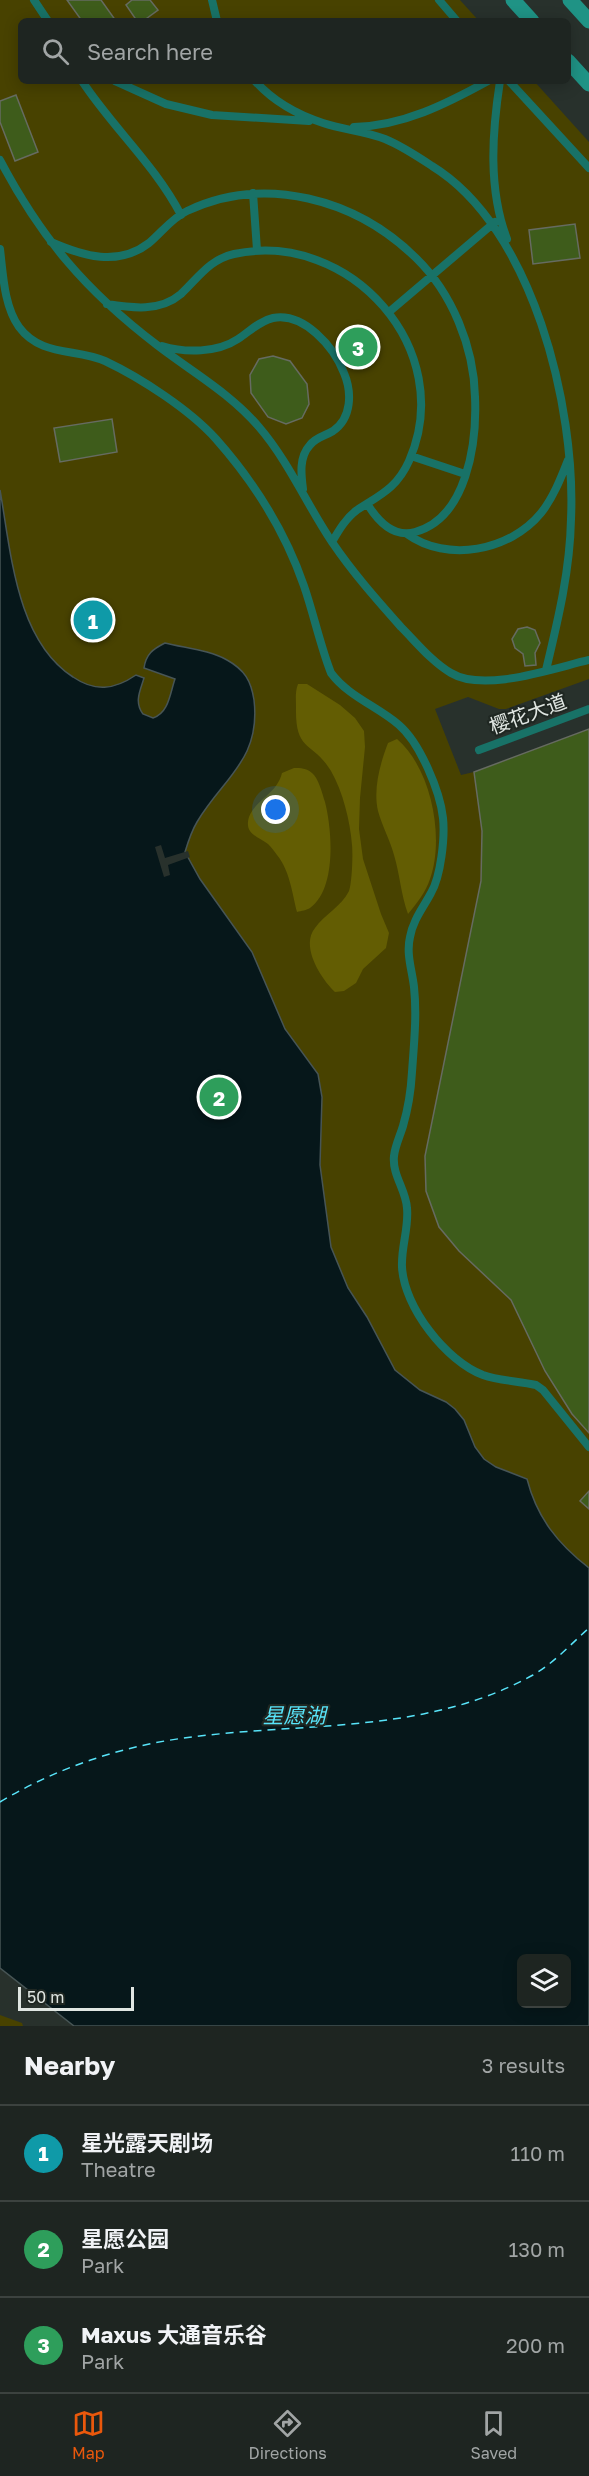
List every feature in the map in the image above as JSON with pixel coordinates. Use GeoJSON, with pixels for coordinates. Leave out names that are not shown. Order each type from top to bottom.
{"type":"FeatureCollection","features":[{"type":"Feature","properties":{"kind":"street"},"geometry":{"type":"LineString","coordinates":[[513,0],[529,18]]}},
{"type":"Feature","properties":{"kind":"street"},"geometry":{"type":"LineString","coordinates":[[570,0],[589,21]]}},
{"type":"Feature","properties":{"kind":"street"},"geometry":{"type":"LineString","coordinates":[[571,64],[589,84]]}},
{"type":"Feature","properties":{"kind":"lane"},"geometry":{"type":"LineString","coordinates":[[34,0],[46,18]]}},
{"type":"Feature","properties":{"kind":"lane"},"geometry":{"type":"LineString","coordinates":[[212,0],[216,18]]}},
{"type":"Feature","properties":{"kind":"lane"},"geometry":{"type":"LineString","coordinates":[[439,0],[454,18]]}},
{"type":"Feature","properties":{"kind":"lane"},"geometry":{"type":"LineString","coordinates":[[84,84],[168,190],[181,215]]}},
{"type":"Feature","properties":{"kind":"lane"},"geometry":{"type":"LineString","coordinates":[[122,84],[166,104],[212,115],[300,119],[353,127],[375,127],[395,123],[482,84]]}},
{"type":"Feature","properties":{"kind":"lane"},"geometry":{"type":"LineString","coordinates":[[258,84],[281,104],[323,123],[368,133],[403,148],[438,169],[497,221]]}},
{"type":"Feature","properties":{"kind":"lane"},"geometry":{"type":"LineString","coordinates":[[500,84],[493,170],[497,221],[521,276],[552,362],[567,429],[570,457],[572,517],[570,546],[561,607],[546,670]]}},
{"type":"Feature","properties":{"kind":"lane"},"geometry":{"type":"LineString","coordinates":[[512,84],[589,168]]}},
{"type":"Feature","properties":{"kind":"lane"},"geometry":{"type":"LineString","coordinates":[[0,160],[21,200],[49,241],[95,294],[156,345],[207,379],[233,400],[259,427],[332,542],[369,591],[411,637],[452,674],[484,680],[589,660]]}},
{"type":"Feature","properties":{"kind":"lane"},"geometry":{"type":"LineString","coordinates":[[253,193],[256,250]]}},
{"type":"Feature","properties":{"kind":"lane"},"geometry":{"type":"LineString","coordinates":[[49,241],[89,256],[107,258],[123,256],[148,243],[181,215],[229,195],[253,193],[291,195],[341,208],[391,238],[416,257],[446,296],[461,327],[471,363],[476,396],[474,431],[465,474],[451,507],[441,518],[419,531],[407,534]]}},
{"type":"Feature","properties":{"kind":"lane"},"geometry":{"type":"LineString","coordinates":[[389,312],[497,221]]}},
{"type":"Feature","properties":{"kind":"lane"},"geometry":{"type":"LineString","coordinates":[[0,249],[11,311],[19,327],[34,342],[56,351],[84,353],[107,362],[176,404],[199,421],[233,460],[261,496],[282,532],[304,585],[332,673],[340,685],[398,724],[414,744],[427,770],[438,796],[443,818],[443,835],[438,876],[433,891],[418,914],[409,940],[408,955],[415,1003],[412,1074],[410,1096],[394,1158],[397,1179],[408,1206],[403,1256],[405,1281],[418,1314],[447,1351],[483,1375],[536,1385],[543,1390],[589,1447]]}},
{"type":"Feature","properties":{"kind":"lane"},"geometry":{"type":"LineString","coordinates":[[107,304],[133,308],[160,305],[180,295],[203,270],[218,260],[233,254],[256,250],[303,255],[329,264],[353,277],[389,312],[409,348],[417,373],[420,398],[419,421],[411,456],[399,478],[388,491],[357,510],[346,520],[332,542]]}},
{"type":"Feature","properties":{"kind":"lane"},"geometry":{"type":"LineString","coordinates":[[156,345],[189,351],[220,347],[273,318],[281,318],[303,325],[322,339],[336,356],[346,377],[350,394],[348,410],[337,428],[320,437],[307,450],[301,471],[304,495]]}},
{"type":"Feature","properties":{"kind":"lane"},"geometry":{"type":"LineString","coordinates":[[411,456],[465,474]]}},
{"type":"Feature","properties":{"kind":"lane"},"geometry":{"type":"LineString","coordinates":[[368,505],[383,524],[416,540],[458,551],[482,548],[513,536],[540,514],[570,457]]}},
{"type":"Feature","properties":{"kind":"lane","name":"樱花大道"},"geometry":{"type":"LineString","coordinates":[[478,750],[589,710]]}},
{"type":"Feature","properties":{"kind":"shaded area"},"geometry":{"type":"Polygon","coordinates":[[[0,0],[460,0],[476,18],[18,18],[18,84],[537,84],[589,142],[589,679],[506,709],[499,709],[468,697],[435,709],[461,775],[474,772],[482,831],[481,881],[425,1156],[426,1191],[439,1227],[511,1300],[545,1371],[572,1414],[589,1433],[589,2026],[74,2026],[0,1968],[0,0]]]}},
{"type":"Feature","properties":{"kind":"shaded area"},"geometry":{"type":"Polygon","coordinates":[[[298,684],[307,684],[340,705],[355,718],[364,731],[365,747],[359,829],[363,859],[389,933],[386,948],[363,969],[356,983],[344,991],[335,992],[324,979],[314,962],[310,944],[315,928],[349,891],[352,862],[351,836],[345,807],[331,771],[324,761],[306,745],[298,732],[296,690],[298,684]]]}},
{"type":"Feature","properties":{"kind":"shaded area"},"geometry":{"type":"Polygon","coordinates":[[[397,739],[419,767],[432,804],[435,824],[436,843],[430,879],[408,914],[394,855],[377,803],[377,785],[382,759],[388,743],[397,739]]]}},
{"type":"Feature","properties":{"kind":"shaded area"},"geometry":{"type":"Polygon","coordinates":[[[294,768],[310,771],[318,782],[325,802],[330,842],[325,887],[319,899],[310,908],[297,912],[290,882],[281,861],[268,844],[248,827],[252,811],[276,786],[282,773],[294,768]]]}},
{"type":"Feature","properties":{"kind":"shaded area"},"geometry":{"type":"Polygon","coordinates":[[[0,2015],[22,2023],[23,2026],[0,2026],[0,2015]]]}},
{"type":"Feature","properties":{"kind":"water","name":"星愿湖"},"geometry":{"type":"Polygon","coordinates":[[[0,490],[13,567],[28,618],[39,641],[54,661],[73,677],[97,687],[120,684],[136,675],[144,678],[139,696],[140,710],[143,714],[153,718],[166,707],[175,679],[144,668],[151,652],[165,643],[220,657],[243,672],[249,682],[254,700],[255,721],[252,738],[238,767],[197,822],[185,852],[200,879],[252,952],[285,1029],[318,1074],[322,1097],[320,1165],[331,1247],[348,1288],[367,1317],[395,1370],[420,1390],[446,1402],[455,1409],[464,1420],[475,1447],[484,1459],[496,1467],[527,1479],[531,1493],[550,1529],[558,1540],[589,1568],[589,2026],[74,2026],[0,1968],[0,490]]]}},
{"type":"Feature","properties":{"kind":"pier"},"geometry":{"type":"Polygon","coordinates":[[[161,845],[165,858],[188,851],[190,857],[168,865],[170,875],[164,877],[155,847],[161,845]]]}},
{"type":"Feature","properties":{"kind":"building"},"geometry":{"type":"Polygon","coordinates":[[[67,0],[101,0],[114,18],[80,18],[67,0]]]}},
{"type":"Feature","properties":{"kind":"building"},"geometry":{"type":"Polygon","coordinates":[[[132,0],[150,0],[158,10],[147,18],[135,18],[126,5],[132,0]]]}},
{"type":"Feature","properties":{"kind":"building"},"geometry":{"type":"Polygon","coordinates":[[[16,95],[38,152],[15,161],[0,122],[0,101],[16,95]]]}},
{"type":"Feature","properties":{"kind":"building"},"geometry":{"type":"Polygon","coordinates":[[[575,224],[580,258],[533,264],[529,230],[575,224]]]}},
{"type":"Feature","properties":{"kind":"building"},"geometry":{"type":"Polygon","coordinates":[[[273,356],[290,361],[307,384],[309,404],[302,418],[286,424],[268,417],[251,393],[250,375],[259,359],[273,356]]]}},
{"type":"Feature","properties":{"kind":"building"},"geometry":{"type":"Polygon","coordinates":[[[112,419],[117,452],[60,462],[54,428],[112,419]]]}},
{"type":"Feature","properties":{"kind":"building"},"geometry":{"type":"Polygon","coordinates":[[[527,627],[535,630],[540,643],[535,653],[536,665],[525,666],[523,654],[515,648],[512,639],[518,629],[527,627]]]}},
{"type":"Feature","properties":{"kind":"building"},"geometry":{"type":"Polygon","coordinates":[[[589,729],[589,1433],[572,1414],[545,1371],[511,1300],[459,1251],[439,1227],[426,1191],[425,1156],[481,881],[482,831],[474,772],[589,729]]]}},
{"type":"Feature","properties":{"kind":"building"},"geometry":{"type":"Polygon","coordinates":[[[589,1491],[589,1509],[580,1501],[589,1491]]]}},
{"type":"Feature","properties":{"kind":"ferry route"},"geometry":{"type":"LineString","coordinates":[[0,1802],[22,1789],[69,1768],[142,1746],[235,1732],[409,1717],[451,1707],[493,1694],[533,1675],[555,1659],[589,1628]]}},
{"type":"Feature","properties":{"kind":"place","name":"Maxus 大通音乐谷"},"geometry":{"type":"Point","coordinates":[358,347]}},
{"type":"Feature","properties":{"kind":"place","name":"星光露天剧场"},"geometry":{"type":"Point","coordinates":[93,620]}},
{"type":"Feature","properties":{"kind":"place","name":"星愿公园"},"geometry":{"type":"Point","coordinates":[219,1097]}}]}
